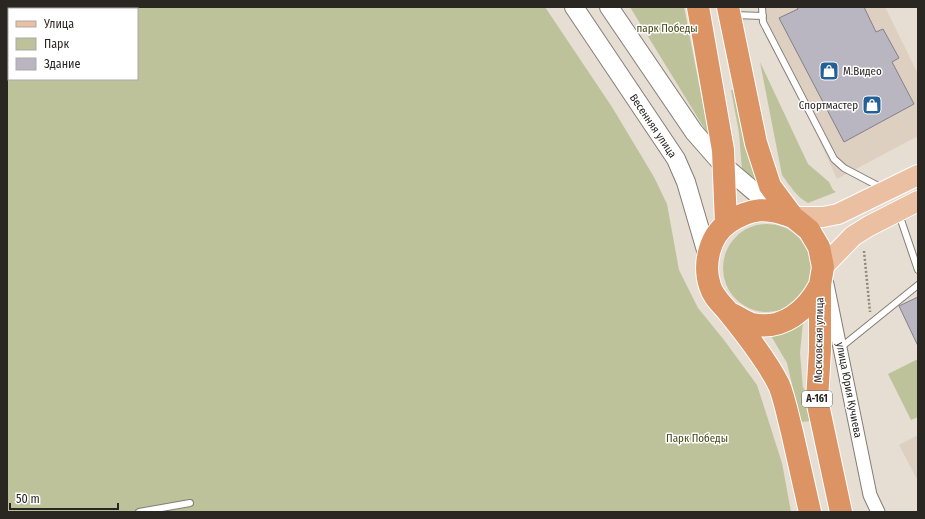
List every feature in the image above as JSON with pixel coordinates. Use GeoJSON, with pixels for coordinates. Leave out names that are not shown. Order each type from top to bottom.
{"type":"FeatureCollection","features":[{"type":"Feature","properties":{"kind":"highway"},"geometry":{"type":"LineString","coordinates":[[698,7],[724,150],[723,165],[726,224]]}},
{"type":"Feature","properties":{"kind":"highway","name":"Московская улица"},"geometry":{"type":"LineString","coordinates":[[729,11],[756,143],[770,186],[785,214]]}},
{"type":"Feature","properties":{"kind":"highway","name":"Московская улица"},"geometry":{"type":"LineString","coordinates":[[810,512],[786,407],[778,385],[759,353],[728,312],[716,299],[710,286],[707,272],[708,257],[716,236],[726,224],[741,214],[758,210],[785,214],[809,230],[819,247],[821,276],[820,350],[817,400],[841,512]]}},
{"type":"Feature","properties":{"kind":"highway","name":"Московская улица"},"geometry":{"type":"LineString","coordinates":[[728,312],[752,324],[771,325],[787,320],[802,312],[813,299],[821,276]]}},
{"type":"Feature","properties":{"kind":"main road"},"geometry":{"type":"LineString","coordinates":[[785,214],[823,217],[838,214],[887,192],[918,175]]}},
{"type":"Feature","properties":{"kind":"main road"},"geometry":{"type":"LineString","coordinates":[[821,276],[853,236],[869,226],[918,201]]}},
{"type":"Feature","properties":{"kind":"street","name":"Весенняя улица"},"geometry":{"type":"LineString","coordinates":[[574,7],[676,159],[686,182],[708,257]]}},
{"type":"Feature","properties":{"kind":"street"},"geometry":{"type":"LineString","coordinates":[[609,7],[694,132],[723,165],[785,214]]}},
{"type":"Feature","properties":{"kind":"street","name":"улица Юрия Кучиева"},"geometry":{"type":"LineString","coordinates":[[821,276],[833,308],[870,495],[878,512]]}},
{"type":"Feature","properties":{"kind":"lane"},"geometry":{"type":"LineString","coordinates":[[762,7],[767,29],[834,159],[844,168],[872,182],[887,192]]}},
{"type":"Feature","properties":{"kind":"lane"},"geometry":{"type":"LineString","coordinates":[[729,11],[763,16]]}},
{"type":"Feature","properties":{"kind":"lane"},"geometry":{"type":"LineString","coordinates":[[898,212],[918,270]]}},
{"type":"Feature","properties":{"kind":"lane"},"geometry":{"type":"LineString","coordinates":[[840,348],[918,285]]}},
{"type":"Feature","properties":{"kind":"lane"},"geometry":{"type":"LineString","coordinates":[[139,512],[190,503]]}},
{"type":"Feature","properties":{"kind":"path"},"geometry":{"type":"LineString","coordinates":[[864,251],[871,324]]}},
{"type":"Feature","properties":{"kind":"shaded area"},"geometry":{"type":"Polygon","coordinates":[[[758,7],[885,7],[918,74],[918,136],[837,179],[758,7]]]}},
{"type":"Feature","properties":{"kind":"shaded area"},"geometry":{"type":"Polygon","coordinates":[[[918,435],[918,481],[899,445],[918,435]]]}},
{"type":"Feature","properties":{"kind":"green space","name":"Парк Победы"},"geometry":{"type":"Polygon","coordinates":[[[7,7],[545,7],[612,107],[654,177],[667,204],[679,270],[698,308],[757,385],[782,463],[791,512],[7,512],[7,7]]]}},
{"type":"Feature","properties":{"kind":"green space","name":"парк Победы"},"geometry":{"type":"Polygon","coordinates":[[[630,7],[684,7],[709,136],[630,7]]]}},
{"type":"Feature","properties":{"kind":"green space"},"geometry":{"type":"Polygon","coordinates":[[[760,62],[808,164],[829,182],[833,190],[836,192],[808,203],[797,194],[782,175],[760,62]]]}},
{"type":"Feature","properties":{"kind":"green space"},"geometry":{"type":"Polygon","coordinates":[[[731,90],[735,90],[762,184],[742,170],[739,133],[731,90]]]}},
{"type":"Feature","properties":{"kind":"green space"},"geometry":{"type":"Polygon","coordinates":[[[758,224],[776,224],[792,231],[804,243],[811,259],[811,277],[804,293],[792,305],[776,312],[758,312],[742,305],[730,293],[723,277],[723,259],[730,243],[742,231],[758,224]]]}},
{"type":"Feature","properties":{"kind":"green space"},"geometry":{"type":"Polygon","coordinates":[[[803,322],[800,353],[803,390],[804,387],[810,421],[801,422],[787,363],[767,329],[803,322]]]}},
{"type":"Feature","properties":{"kind":"green space"},"geometry":{"type":"Polygon","coordinates":[[[918,359],[918,417],[911,420],[888,374],[918,359]]]}},
{"type":"Feature","properties":{"kind":"building"},"geometry":{"type":"Polygon","coordinates":[[[797,7],[864,7],[876,32],[883,29],[899,58],[892,62],[914,104],[844,142],[779,18],[798,9],[797,7]]]}},
{"type":"Feature","properties":{"kind":"building"},"geometry":{"type":"Polygon","coordinates":[[[918,297],[918,346],[899,306],[918,297]]]}},
{"type":"Feature","properties":{"kind":"place","name":"М.Видео"},"geometry":{"type":"Point","coordinates":[829,71]}},
{"type":"Feature","properties":{"kind":"place","name":"Спортмастер"},"geometry":{"type":"Point","coordinates":[872,105]}}]}
